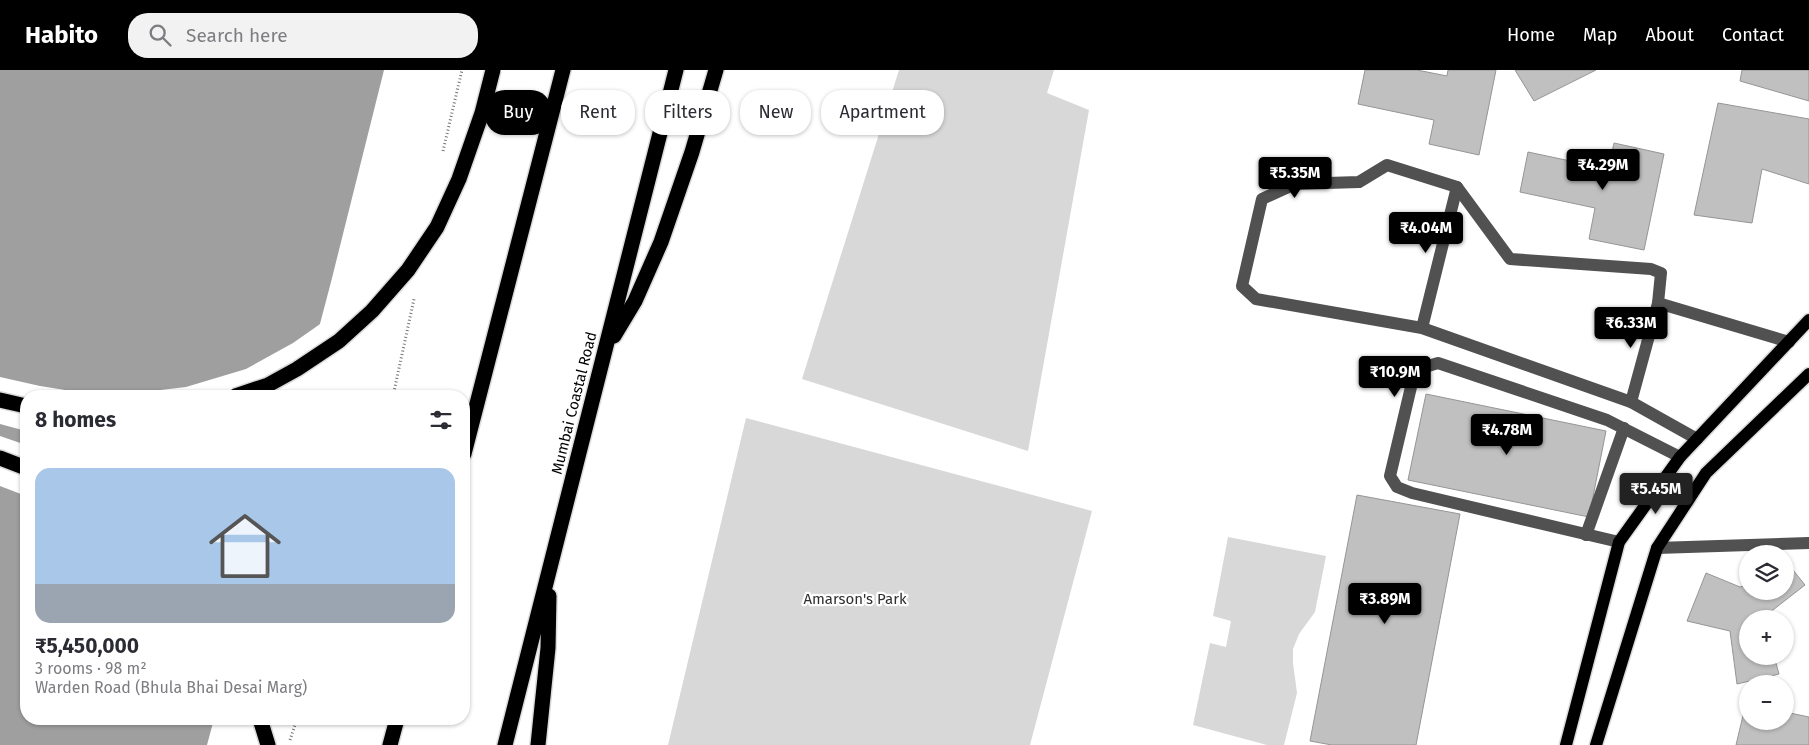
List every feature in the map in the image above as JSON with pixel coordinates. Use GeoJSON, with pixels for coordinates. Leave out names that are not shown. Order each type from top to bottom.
{"type":"FeatureCollection","features":[{"type":"Feature","properties":{"kind":"highway"},"geometry":{"type":"LineString","coordinates":[[253,390],[268,385],[297,369],[339,340],[372,312],[408,270],[437,227],[460,179],[482,113],[493,70]]}},
{"type":"Feature","properties":{"kind":"highway"},"geometry":{"type":"LineString","coordinates":[[470,431],[563,70]]}},
{"type":"Feature","properties":{"kind":"highway","name":"Mumbai Coastal Road"},"geometry":{"type":"LineString","coordinates":[[505,745],[676,70]]}},
{"type":"Feature","properties":{"kind":"highway"},"geometry":{"type":"LineString","coordinates":[[605,350],[635,301],[661,242],[692,152],[716,70]]}},
{"type":"Feature","properties":{"kind":"highway"},"geometry":{"type":"LineString","coordinates":[[0,400],[20,405]]}},
{"type":"Feature","properties":{"kind":"highway"},"geometry":{"type":"LineString","coordinates":[[0,458],[20,466]]}},
{"type":"Feature","properties":{"kind":"highway"},"geometry":{"type":"LineString","coordinates":[[538,745],[548,648],[549,572]]}},
{"type":"Feature","properties":{"kind":"highway"},"geometry":{"type":"LineString","coordinates":[[262,725],[268,745]]}},
{"type":"Feature","properties":{"kind":"highway"},"geometry":{"type":"LineString","coordinates":[[390,745],[395,725]]}},
{"type":"Feature","properties":{"kind":"main road"},"geometry":{"type":"LineString","coordinates":[[1566,745],[1619,542],[1680,457],[1789,342],[1805,334],[1809,320]]}},
{"type":"Feature","properties":{"kind":"main road"},"geometry":{"type":"LineString","coordinates":[[1596,745],[1657,548],[1706,473],[1809,374]]}},
{"type":"Feature","properties":{"kind":"street"},"geometry":{"type":"LineString","coordinates":[[1631,402],[1658,303],[1661,273],[1651,269],[1510,259],[1457,187],[1387,165],[1359,182],[1295,184],[1262,199],[1242,286],[1256,299],[1422,328],[1631,402],[1697,439]]}},
{"type":"Feature","properties":{"kind":"street"},"geometry":{"type":"LineString","coordinates":[[1422,328],[1457,187]]}},
{"type":"Feature","properties":{"kind":"street"},"geometry":{"type":"LineString","coordinates":[[1658,303],[1789,342]]}},
{"type":"Feature","properties":{"kind":"street"},"geometry":{"type":"LineString","coordinates":[[1619,542],[1412,493],[1397,487],[1390,476],[1415,370],[1438,363],[1607,420],[1680,457]]}},
{"type":"Feature","properties":{"kind":"street"},"geometry":{"type":"LineString","coordinates":[[1586,535],[1624,428]]}},
{"type":"Feature","properties":{"kind":"street"},"geometry":{"type":"LineString","coordinates":[[1657,548],[1809,543]]}},
{"type":"Feature","properties":{"kind":"path"},"geometry":{"type":"LineString","coordinates":[[288,745],[295,725]]}},
{"type":"Feature","properties":{"kind":"green space"},"geometry":{"type":"Polygon","coordinates":[[[899,70],[1054,70],[1047,93],[1089,110],[1028,451],[802,379],[879,135],[944,135],[944,90],[893,90],[899,70]]]}},
{"type":"Feature","properties":{"kind":"green space","name":"Amarson's Park"},"geometry":{"type":"Polygon","coordinates":[[[746,418],[1092,511],[1030,745],[668,745],[746,418]]]}},
{"type":"Feature","properties":{"kind":"green space"},"geometry":{"type":"Polygon","coordinates":[[[1228,537],[1326,556],[1315,612],[1299,634],[1293,649],[1297,693],[1284,745],[1267,745],[1193,725],[1210,643],[1226,647],[1231,621],[1213,616],[1228,537]]]}},
{"type":"Feature","properties":{"kind":"shaded area"},"geometry":{"type":"Polygon","coordinates":[[[0,70],[384,70],[303,390],[20,390],[20,725],[212,725],[207,745],[0,745],[0,70]]]}},
{"type":"Feature","properties":{"kind":"pier"},"geometry":{"type":"Polygon","coordinates":[[[323,322],[303,390],[160,390],[186,387],[246,369],[293,343],[323,322]]]}},
{"type":"Feature","properties":{"kind":"pier"},"geometry":{"type":"Polygon","coordinates":[[[0,377],[65,390],[20,390],[20,429],[0,424],[0,377]]]}},
{"type":"Feature","properties":{"kind":"pier"},"geometry":{"type":"Polygon","coordinates":[[[0,436],[20,443],[20,494],[0,486],[0,436]]]}},
{"type":"Feature","properties":{"kind":"building"},"geometry":{"type":"Polygon","coordinates":[[[1365,70],[1417,70],[1447,76],[1448,70],[1496,70],[1479,155],[1429,144],[1434,120],[1358,104],[1365,70]]]}},
{"type":"Feature","properties":{"kind":"building"},"geometry":{"type":"Polygon","coordinates":[[[1515,70],[1596,70],[1534,101],[1515,70]]]}},
{"type":"Feature","properties":{"kind":"building"},"geometry":{"type":"Polygon","coordinates":[[[1742,70],[1809,70],[1809,101],[1740,81],[1742,70]]]}},
{"type":"Feature","properties":{"kind":"building"},"geometry":{"type":"Polygon","coordinates":[[[1718,103],[1809,119],[1809,184],[1762,169],[1752,223],[1694,215],[1718,103]]]}},
{"type":"Feature","properties":{"kind":"building"},"geometry":{"type":"Polygon","coordinates":[[[1614,143],[1664,154],[1644,250],[1589,239],[1595,208],[1520,192],[1528,152],[1608,169],[1614,143]]]}},
{"type":"Feature","properties":{"kind":"building"},"geometry":{"type":"Polygon","coordinates":[[[1426,394],[1606,431],[1589,517],[1408,480],[1426,394]]]}},
{"type":"Feature","properties":{"kind":"building"},"geometry":{"type":"Polygon","coordinates":[[[1357,495],[1460,514],[1416,745],[1332,745],[1310,741],[1357,495]]]}},
{"type":"Feature","properties":{"kind":"building"},"geometry":{"type":"Polygon","coordinates":[[[1794,571],[1805,585],[1794,594],[1794,571]]]}},
{"type":"Feature","properties":{"kind":"building"},"geometry":{"type":"Polygon","coordinates":[[[1706,573],[1739,587],[1739,600],[1786,600],[1773,610],[1739,610],[1739,665],[1776,665],[1779,674],[1739,675],[1739,684],[1737,684],[1730,631],[1687,621],[1706,573]]]}},
{"type":"Feature","properties":{"kind":"building"},"geometry":{"type":"Polygon","coordinates":[[[1794,714],[1809,717],[1809,745],[1736,745],[1740,730],[1794,730],[1794,714]]]}}]}
